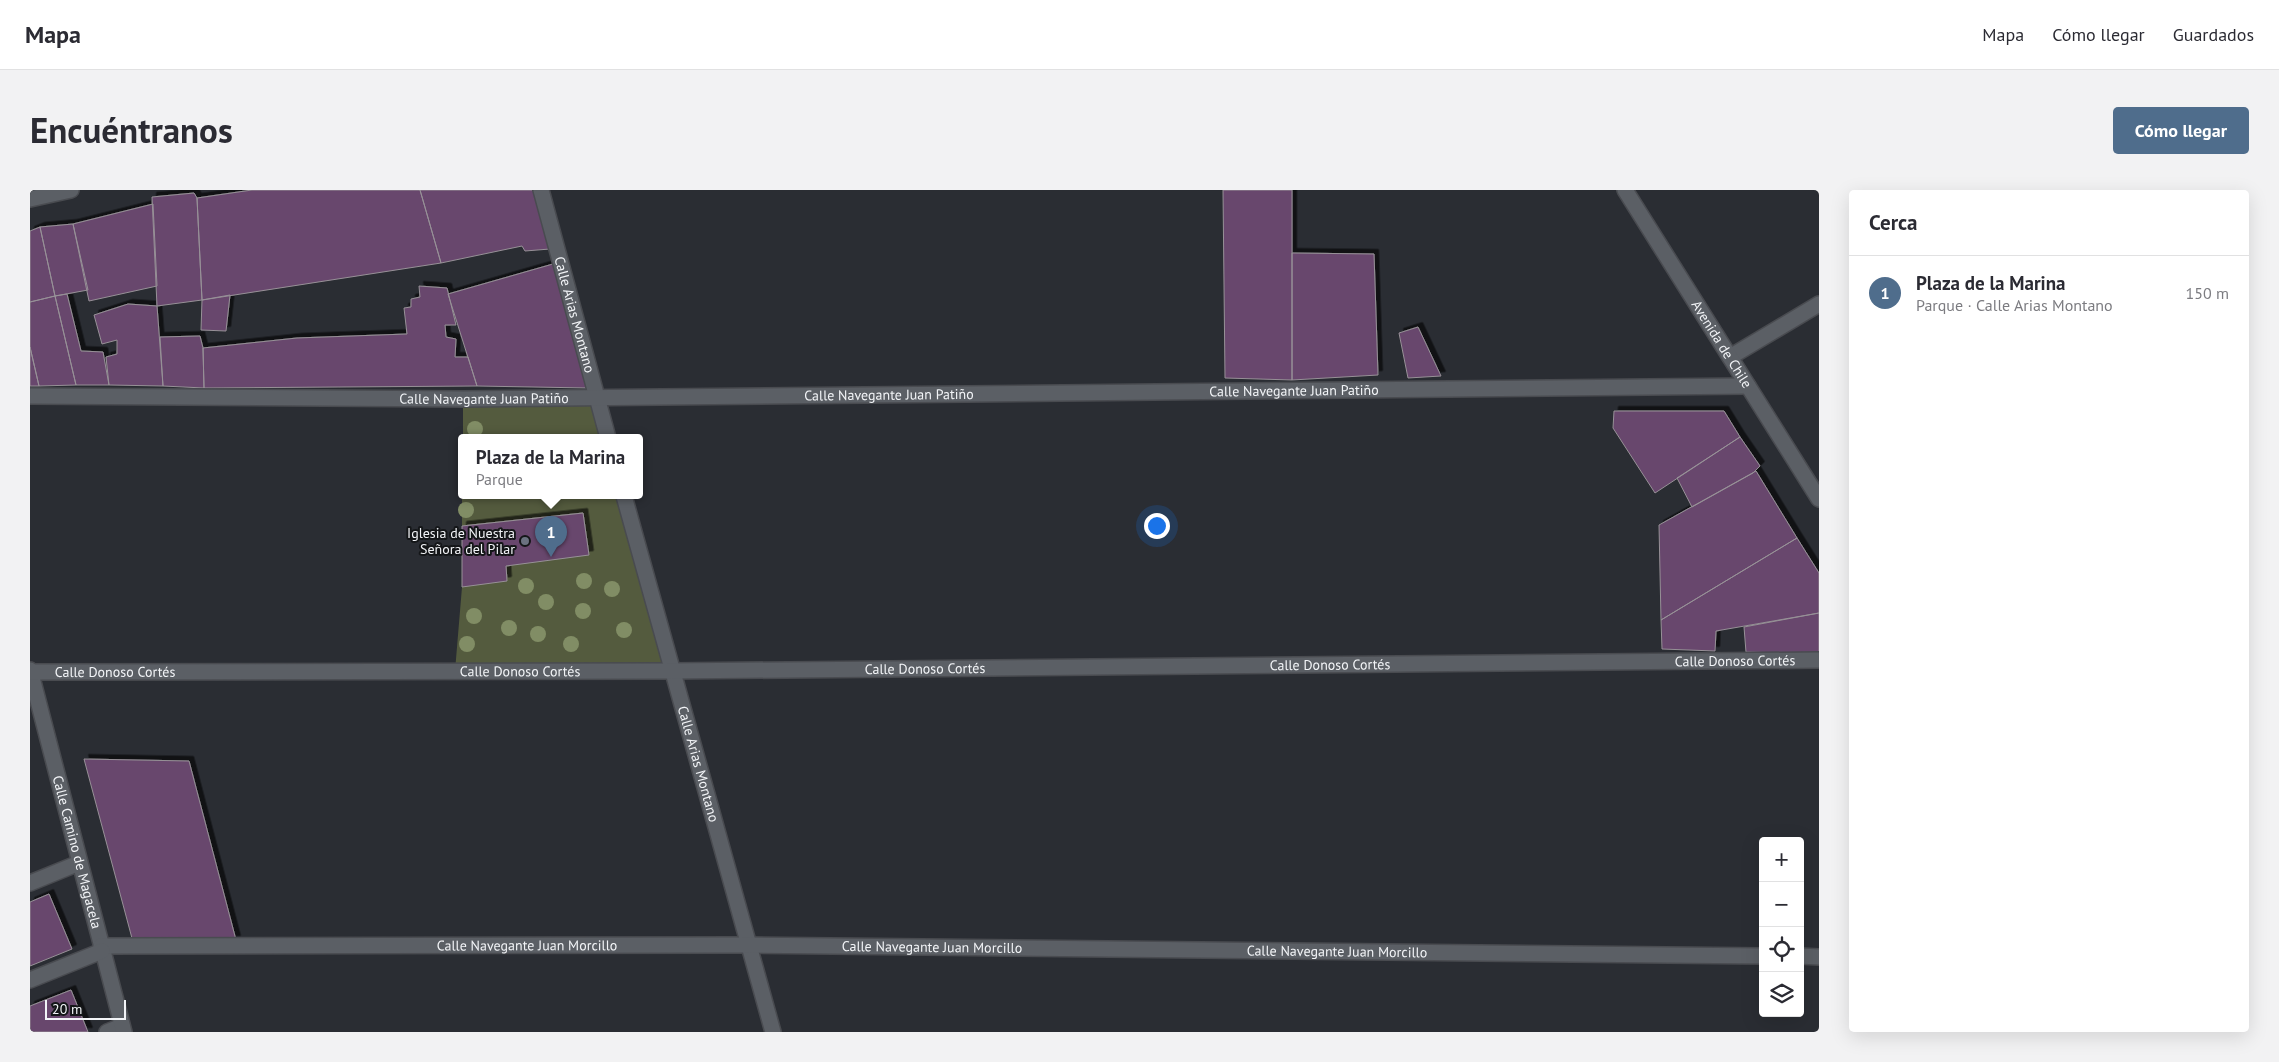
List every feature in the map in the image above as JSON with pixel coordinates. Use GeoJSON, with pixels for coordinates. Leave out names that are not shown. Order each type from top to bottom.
{"type":"FeatureCollection","features":[{"type":"Feature","properties":{"kind":"street"},"geometry":{"type":"LineString","coordinates":[[33,195],[71,190]]}},
{"type":"Feature","properties":{"kind":"street","name":"Calle Arias Montano"},"geometry":{"type":"LineString","coordinates":[[541,190],[607,434]]}},
{"type":"Feature","properties":{"kind":"street","name":"Avenida de Chile"},"geometry":{"type":"LineString","coordinates":[[1625,190],[1819,499]]}},
{"type":"Feature","properties":{"kind":"street"},"geometry":{"type":"LineString","coordinates":[[1730,357],[1819,304]]}},
{"type":"Feature","properties":{"kind":"street","name":"Calle Navegante Juan Patiño"},"geometry":{"type":"LineString","coordinates":[[30,396],[598,398],[1748,386]]}},
{"type":"Feature","properties":{"kind":"street","name":"Calle Arias Montano"},"geometry":{"type":"LineString","coordinates":[[625,499],[773,1032]]}},
{"type":"Feature","properties":{"kind":"street","name":"Calle Donoso Cortés"},"geometry":{"type":"LineString","coordinates":[[30,671],[672,670],[1819,660]]}},
{"type":"Feature","properties":{"kind":"street","name":"Calle Camino de Magacela"},"geometry":{"type":"LineString","coordinates":[[30,671],[123,1029]]}},
{"type":"Feature","properties":{"kind":"street"},"geometry":{"type":"LineString","coordinates":[[30,883],[79,863]]}},
{"type":"Feature","properties":{"kind":"street","name":"Calle Navegante Juan Morcillo"},"geometry":{"type":"LineString","coordinates":[[102,949],[750,945],[1759,956]]}},
{"type":"Feature","properties":{"kind":"street"},"geometry":{"type":"LineString","coordinates":[[30,980],[102,949]]}},
{"type":"Feature","properties":{"kind":"street"},"geometry":{"type":"LineString","coordinates":[[1804,956],[1819,956]]}},
{"type":"Feature","properties":{"kind":"street"},"geometry":{"type":"LineString","coordinates":[[107,1032],[123,1029]]}},
{"type":"Feature","properties":{"kind":"green space"},"geometry":{"type":"Polygon","coordinates":[[[597,398],[607,434],[463,434],[463,399],[597,398]]]}},
{"type":"Feature","properties":{"kind":"green space"},"geometry":{"type":"Polygon","coordinates":[[[462,499],[625,499],[672,671],[455,671],[462,587],[462,499]]]}},
{"type":"Feature","properties":{"kind":"building"},"geometry":{"type":"Polygon","coordinates":[[[252,190],[420,190],[441,263],[202,300],[197,198],[252,190]]]}},
{"type":"Feature","properties":{"kind":"building"},"geometry":{"type":"Polygon","coordinates":[[[420,190],[533,190],[550,249],[525,251],[522,246],[441,263],[420,190]]]}},
{"type":"Feature","properties":{"kind":"building"},"geometry":{"type":"Polygon","coordinates":[[[1223,190],[1292,190],[1292,380],[1225,378],[1223,190]]]}},
{"type":"Feature","properties":{"kind":"building"},"geometry":{"type":"Polygon","coordinates":[[[194,193],[197,198],[202,300],[157,306],[152,197],[194,193]]]}},
{"type":"Feature","properties":{"kind":"building"},"geometry":{"type":"Polygon","coordinates":[[[153,204],[157,286],[89,301],[73,224],[153,204]]]}},
{"type":"Feature","properties":{"kind":"building"},"geometry":{"type":"Polygon","coordinates":[[[73,224],[88,290],[55,296],[40,227],[73,224]]]}},
{"type":"Feature","properties":{"kind":"building"},"geometry":{"type":"Polygon","coordinates":[[[40,227],[55,296],[30,302],[30,231],[40,227]]]}},
{"type":"Feature","properties":{"kind":"building"},"geometry":{"type":"Polygon","coordinates":[[[1292,253],[1374,254],[1378,375],[1292,380],[1292,253]]]}},
{"type":"Feature","properties":{"kind":"building"},"geometry":{"type":"Polygon","coordinates":[[[553,264],[588,388],[477,386],[448,294],[553,264]]]}},
{"type":"Feature","properties":{"kind":"building"},"geometry":{"type":"Polygon","coordinates":[[[419,286],[447,288],[456,325],[445,325],[446,337],[456,339],[455,357],[468,357],[477,386],[204,388],[203,348],[297,338],[407,334],[404,308],[411,307],[411,299],[420,297],[419,286]]]}},
{"type":"Feature","properties":{"kind":"building"},"geometry":{"type":"Polygon","coordinates":[[[67,294],[81,351],[103,352],[109,385],[76,385],[55,296],[67,294]]]}},
{"type":"Feature","properties":{"kind":"building"},"geometry":{"type":"Polygon","coordinates":[[[230,295],[226,331],[201,330],[202,300],[230,295]]]}},
{"type":"Feature","properties":{"kind":"building"},"geometry":{"type":"Polygon","coordinates":[[[55,296],[76,385],[39,386],[30,347],[30,302],[55,296]]]}},
{"type":"Feature","properties":{"kind":"building"},"geometry":{"type":"Polygon","coordinates":[[[128,304],[157,306],[163,386],[109,385],[106,357],[117,354],[117,340],[102,344],[94,315],[128,304]]]}},
{"type":"Feature","properties":{"kind":"building"},"geometry":{"type":"Polygon","coordinates":[[[1418,327],[1441,376],[1408,378],[1399,333],[1418,327]]]}},
{"type":"Feature","properties":{"kind":"building"},"geometry":{"type":"Polygon","coordinates":[[[200,336],[203,348],[204,388],[163,386],[160,337],[200,336]]]}},
{"type":"Feature","properties":{"kind":"building"},"geometry":{"type":"Polygon","coordinates":[[[30,347],[39,386],[30,386],[30,347]]]}},
{"type":"Feature","properties":{"kind":"building"},"geometry":{"type":"Polygon","coordinates":[[[1614,411],[1724,411],[1740,437],[1655,493],[1613,428],[1614,411]]]}},
{"type":"Feature","properties":{"kind":"building"},"geometry":{"type":"Polygon","coordinates":[[[1740,437],[1760,466],[1753,473],[1692,507],[1677,478],[1740,437]]]}},
{"type":"Feature","properties":{"kind":"building"},"geometry":{"type":"Polygon","coordinates":[[[1756,471],[1797,538],[1661,620],[1659,525],[1756,471]]]}},
{"type":"Feature","properties":{"kind":"building","name":"Iglesia de Nuestra Señora del Pilar"},"geometry":{"type":"Polygon","coordinates":[[[583,513],[589,555],[506,566],[507,581],[462,587],[462,526],[583,513]]]}},
{"type":"Feature","properties":{"kind":"building"},"geometry":{"type":"Polygon","coordinates":[[[1797,538],[1819,573],[1819,613],[1716,631],[1715,651],[1662,649],[1661,620],[1797,538]]]}},
{"type":"Feature","properties":{"kind":"building"},"geometry":{"type":"Polygon","coordinates":[[[1819,613],[1819,654],[1746,652],[1744,627],[1819,613]]]}},
{"type":"Feature","properties":{"kind":"building"},"geometry":{"type":"Polygon","coordinates":[[[84,759],[189,761],[236,940],[133,942],[84,759]]]}},
{"type":"Feature","properties":{"kind":"building"},"geometry":{"type":"Polygon","coordinates":[[[49,894],[72,949],[30,966],[30,902],[49,894]]]}},
{"type":"Feature","properties":{"kind":"building"},"geometry":{"type":"Polygon","coordinates":[[[71,990],[88,1032],[30,1032],[30,1006],[71,990]]]}},
{"type":"Feature","properties":{"kind":"place","name":"Iglesia de Nuestra Señora del Pilar"},"geometry":{"type":"Point","coordinates":[525,541]}},
{"type":"Feature","properties":{"kind":"place","name":"Plaza de la Marina"},"geometry":{"type":"Point","coordinates":[551,557]}}]}
